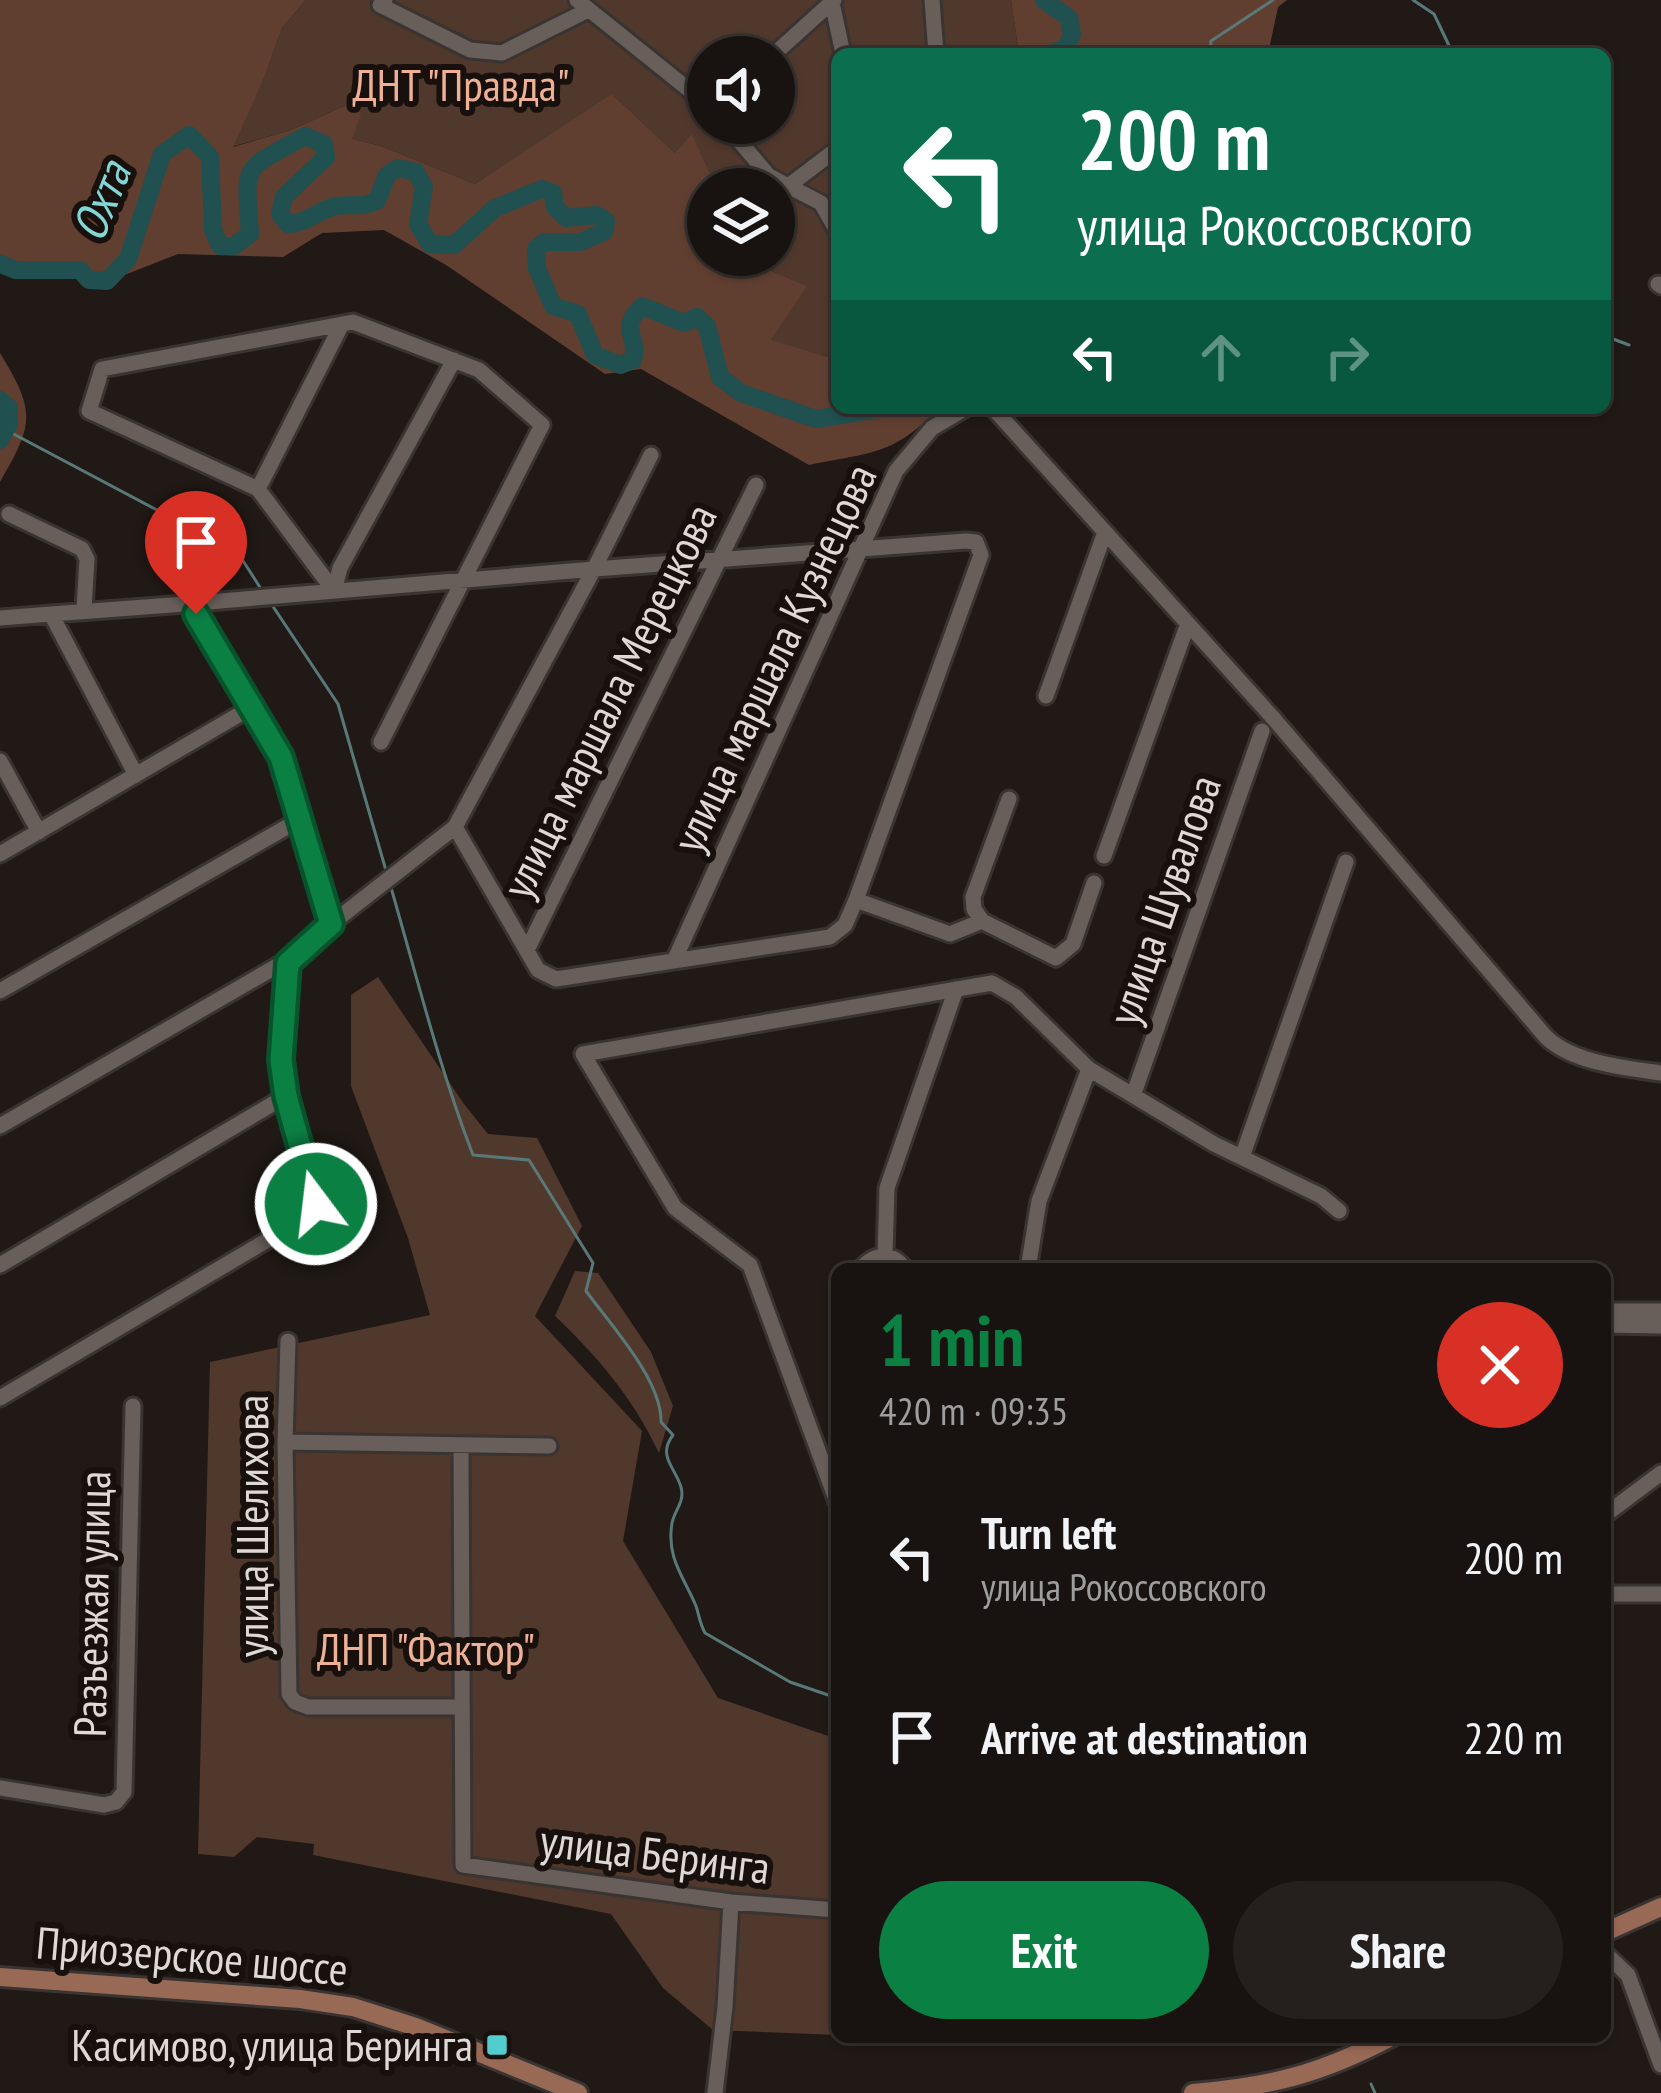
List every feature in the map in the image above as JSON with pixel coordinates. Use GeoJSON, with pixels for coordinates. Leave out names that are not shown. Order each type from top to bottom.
{"type":"FeatureCollection","features":[{"type":"Feature","properties":{"kind":"main road"},"geometry":{"type":"LineString","coordinates":[[1611,1929],[1661,1907]]}},
{"type":"Feature","properties":{"kind":"main road","name":"Приозерское шоссе"},"geometry":{"type":"LineString","coordinates":[[0,1978],[300,1999],[352,2007],[416,2027],[578,2093]]}},
{"type":"Feature","properties":{"kind":"main road"},"geometry":{"type":"LineString","coordinates":[[1193,2093],[1286,2081],[1378,2043]]}},
{"type":"Feature","properties":{"kind":"street"},"geometry":{"type":"LineString","coordinates":[[385,0],[380,5],[470,50],[502,53],[583,5],[687,88]]}},
{"type":"Feature","properties":{"kind":"street"},"geometry":{"type":"LineString","coordinates":[[932,0],[936,48]]}},
{"type":"Feature","properties":{"kind":"street"},"geometry":{"type":"LineString","coordinates":[[833,1],[842,48]]}},
{"type":"Feature","properties":{"kind":"street"},"geometry":{"type":"LineString","coordinates":[[794,36],[833,1]]}},
{"type":"Feature","properties":{"kind":"street"},"geometry":{"type":"LineString","coordinates":[[742,144],[762,168]]}},
{"type":"Feature","properties":{"kind":"street"},"geometry":{"type":"LineString","coordinates":[[795,181],[831,154]]}},
{"type":"Feature","properties":{"kind":"street"},"geometry":{"type":"LineString","coordinates":[[795,191],[820,202],[831,221]]}},
{"type":"Feature","properties":{"kind":"street"},"geometry":{"type":"LineString","coordinates":[[334,591],[258,489],[89,411],[102,369],[353,322],[479,370],[542,425],[381,742]]}},
{"type":"Feature","properties":{"kind":"street"},"geometry":{"type":"LineString","coordinates":[[258,489],[342,324]]}},
{"type":"Feature","properties":{"kind":"street"},"geometry":{"type":"LineString","coordinates":[[334,591],[340,568],[454,360]]}},
{"type":"Feature","properties":{"kind":"street","name":"улица маршала Кузнецова"},"geometry":{"type":"LineString","coordinates":[[674,961],[896,471],[932,428],[956,414]]}},
{"type":"Feature","properties":{"kind":"street"},"geometry":{"type":"LineString","coordinates":[[998,414],[1274,719],[1559,1049],[1661,1073]]}},
{"type":"Feature","properties":{"kind":"street"},"geometry":{"type":"LineString","coordinates":[[0,1126],[277,965],[288,963],[455,826],[651,455]]}},
{"type":"Feature","properties":{"kind":"street","name":"улица маршала Мерецкова"},"geometry":{"type":"LineString","coordinates":[[527,950],[756,485]]}},
{"type":"Feature","properties":{"kind":"street"},"geometry":{"type":"LineString","coordinates":[[9,514],[82,548],[87,559],[84,609]]}},
{"type":"Feature","properties":{"kind":"street"},"geometry":{"type":"LineString","coordinates":[[1046,696],[1105,532]]}},
{"type":"Feature","properties":{"kind":"street"},"geometry":{"type":"LineString","coordinates":[[0,618],[976,542],[981,555],[856,900],[844,926],[830,937],[556,979],[538,970],[455,826]]}},
{"type":"Feature","properties":{"kind":"street"},"geometry":{"type":"LineString","coordinates":[[185,604],[196,614],[281,757],[331,924]]}},
{"type":"Feature","properties":{"kind":"street"},"geometry":{"type":"LineString","coordinates":[[51,614],[136,776]]}},
{"type":"Feature","properties":{"kind":"street"},"geometry":{"type":"LineString","coordinates":[[1105,856],[1187,626]]}},
{"type":"Feature","properties":{"kind":"street"},"geometry":{"type":"LineString","coordinates":[[0,854],[252,707]]}},
{"type":"Feature","properties":{"kind":"street","name":"улица Шувалова"},"geometry":{"type":"LineString","coordinates":[[1134,1093],[1262,731]]}},
{"type":"Feature","properties":{"kind":"street"},"geometry":{"type":"LineString","coordinates":[[0,761],[38,832]]}},
{"type":"Feature","properties":{"kind":"street"},"geometry":{"type":"LineString","coordinates":[[962,930],[1010,799]]}},
{"type":"Feature","properties":{"kind":"street"},"geometry":{"type":"LineString","coordinates":[[0,992],[299,820]]}},
{"type":"Feature","properties":{"kind":"street"},"geometry":{"type":"LineString","coordinates":[[1242,1157],[1346,862]]}},
{"type":"Feature","properties":{"kind":"street"},"geometry":{"type":"LineString","coordinates":[[974,897],[974,909],[982,921],[1048,956],[1065,954],[1073,944],[1094,883]]}},
{"type":"Feature","properties":{"kind":"street"},"geometry":{"type":"LineString","coordinates":[[856,900],[950,934],[982,921]]}},
{"type":"Feature","properties":{"kind":"street"},"geometry":{"type":"LineString","coordinates":[[0,1398],[310,1215],[316,1194],[286,1096],[281,1060],[288,963]]}},
{"type":"Feature","properties":{"kind":"street"},"geometry":{"type":"LineString","coordinates":[[831,1486],[750,1265],[675,1208],[583,1054],[992,983],[1016,997],[1089,1069],[1242,1157],[1321,1196],[1339,1211]]}},
{"type":"Feature","properties":{"kind":"street"},"geometry":{"type":"LineString","coordinates":[[885,1255],[887,1188],[956,989]]}},
{"type":"Feature","properties":{"kind":"street"},"geometry":{"type":"LineString","coordinates":[[1029,1263],[1039,1201],[1089,1069]]}},
{"type":"Feature","properties":{"kind":"street"},"geometry":{"type":"LineString","coordinates":[[0,1264],[286,1096]]}},
{"type":"Feature","properties":{"kind":"street"},"geometry":{"type":"LineString","coordinates":[[867,1263],[885,1255],[896,1263]]}},
{"type":"Feature","properties":{"kind":"street"},"geometry":{"type":"LineString","coordinates":[[1611,1311],[1661,1311]]}},
{"type":"Feature","properties":{"kind":"street"},"geometry":{"type":"LineString","coordinates":[[1611,1325],[1661,1326]]}},
{"type":"Feature","properties":{"kind":"street","name":"улица Шелихова"},"geometry":{"type":"LineString","coordinates":[[288,1341],[289,1694],[308,1707],[460,1706]]}},
{"type":"Feature","properties":{"kind":"street","name":"Разъезжая улица"},"geometry":{"type":"LineString","coordinates":[[0,1788],[104,1804],[116,1802],[124,1792],[133,1406]]}},
{"type":"Feature","properties":{"kind":"street"},"geometry":{"type":"LineString","coordinates":[[285,1442],[549,1446]]}},
{"type":"Feature","properties":{"kind":"street"},"geometry":{"type":"LineString","coordinates":[[460,1706],[461,1446]]}},
{"type":"Feature","properties":{"kind":"street"},"geometry":{"type":"LineString","coordinates":[[1611,1511],[1660,1477]]}},
{"type":"Feature","properties":{"kind":"street"},"geometry":{"type":"LineString","coordinates":[[1611,1594],[1661,1594]]}},
{"type":"Feature","properties":{"kind":"street","name":"улица Беринга"},"geometry":{"type":"LineString","coordinates":[[460,1706],[464,1865],[731,1902],[831,1910]]}},
{"type":"Feature","properties":{"kind":"street"},"geometry":{"type":"LineString","coordinates":[[715,2093],[731,1902]]}},
{"type":"Feature","properties":{"kind":"street"},"geometry":{"type":"LineString","coordinates":[[1611,1959],[1628,1975],[1661,2065]]}},
{"type":"Feature","properties":{"kind":"green space","name":"ДНТ \"Правда\""},"geometry":{"type":"Polygon","coordinates":[[[306,0],[1011,0],[1018,48],[831,48],[831,357],[770,341],[806,286],[783,276],[795,276],[795,168],[707,168],[696,144],[795,144],[795,36],[687,36],[687,141],[676,154],[613,95],[475,184],[381,146],[351,139],[353,102],[291,130],[231,147],[282,28],[306,0]]]}},
{"type":"Feature","properties":{"kind":"green space","name":"ДНП \"Фактор\""},"geometry":{"type":"Polygon","coordinates":[[[378,977],[488,1134],[537,1138],[582,1226],[535,1316],[642,1431],[623,1541],[718,1698],[831,1737],[831,2035],[713,2030],[663,1988],[611,1914],[313,1855],[314,1844],[257,1837],[234,1857],[198,1854],[210,1362],[430,1315],[408,1238],[351,1086],[351,995],[378,977]]]}},
{"type":"Feature","properties":{"kind":"green space"},"geometry":{"type":"Polygon","coordinates":[[[575,1271],[598,1273],[651,1352],[673,1406],[659,1453],[614,1380],[555,1316],[575,1271]]]}},
{"type":"Feature","properties":{"kind":"shaded area"},"geometry":{"type":"Polygon","coordinates":[[[0,0],[306,0],[282,28],[233,147],[291,130],[353,102],[361,114],[352,139],[475,184],[612,94],[675,153],[687,140],[687,144],[697,144],[707,168],[687,168],[687,276],[783,276],[807,286],[771,340],[831,357],[831,414],[933,414],[894,444],[809,465],[641,369],[605,374],[446,265],[384,230],[322,233],[283,257],[178,254],[127,274],[61,276],[0,269],[0,0]]]}},
{"type":"Feature","properties":{"kind":"shaded area"},"geometry":{"type":"Polygon","coordinates":[[[1011,0],[1287,0],[1278,7],[1269,48],[1018,48],[1011,0]]]}},
{"type":"Feature","properties":{"kind":"shaded area"},"geometry":{"type":"Polygon","coordinates":[[[0,353],[20,390],[26,418],[19,445],[0,482],[0,353]]]}},
{"type":"Feature","properties":{"kind":"waterway","name":"Охта"},"geometry":{"type":"LineString","coordinates":[[1044,0],[1069,18],[1072,34],[1066,48]]}},
{"type":"Feature","properties":{"kind":"waterway"},"geometry":{"type":"LineString","coordinates":[[1210,48],[1211,41],[1273,0]]}},
{"type":"Feature","properties":{"kind":"waterway"},"geometry":{"type":"LineString","coordinates":[[1413,0],[1434,14],[1450,48]]}},
{"type":"Feature","properties":{"kind":"waterway","name":"Охта"},"geometry":{"type":"LineString","coordinates":[[0,264],[16,270],[80,270],[89,280],[107,281],[128,259],[162,154],[189,135],[210,157],[213,230],[220,246],[234,246],[250,234],[247,193],[252,171],[305,136],[324,144],[326,157],[284,197],[280,214],[288,224],[336,206],[377,201],[387,175],[398,168],[416,172],[424,187],[418,224],[430,244],[454,245],[495,208],[542,189],[553,193],[555,207],[566,218],[597,215],[606,221],[604,232],[580,242],[544,242],[536,249],[537,268],[553,306],[578,314],[595,355],[620,365],[633,360],[630,327],[642,306],[684,323],[697,317],[707,326],[720,377],[741,393],[816,419],[846,414]]}},
{"type":"Feature","properties":{"kind":"waterway"},"geometry":{"type":"LineString","coordinates":[[1611,338],[1629,345]]}},
{"type":"Feature","properties":{"kind":"waterway","name":"Охта"},"geometry":{"type":"LineString","coordinates":[[0,400],[9,408],[9,423],[0,440]]}},
{"type":"Feature","properties":{"kind":"waterway"},"geometry":{"type":"LineString","coordinates":[[6,430],[238,553],[263,592]]}},
{"type":"Feature","properties":{"kind":"waterway"},"geometry":{"type":"LineString","coordinates":[[272,605],[338,704],[387,874]]}},
{"type":"Feature","properties":{"kind":"waterway"},"geometry":{"type":"LineString","coordinates":[[390,884],[473,1155],[529,1160],[593,1263],[586,1291],[644,1371],[661,1422],[673,1435],[667,1455],[682,1492],[672,1523],[672,1547],[705,1633],[790,1682],[831,1696]]}},
{"type":"Feature","properties":{"kind":"waterway"},"geometry":{"type":"LineString","coordinates":[[1371,2084],[1375,2093]]}},
{"type":"Feature","properties":{"kind":"place","name":"Касимово, улица Беринга"},"geometry":{"type":"Point","coordinates":[497,2045]}},
{"type":"Feature","properties":{"kind":"route"},"geometry":{"type":"LineString","coordinates":[[196,614],[281,757],[331,924],[288,963],[281,1060],[286,1096],[316,1204]]}}]}
